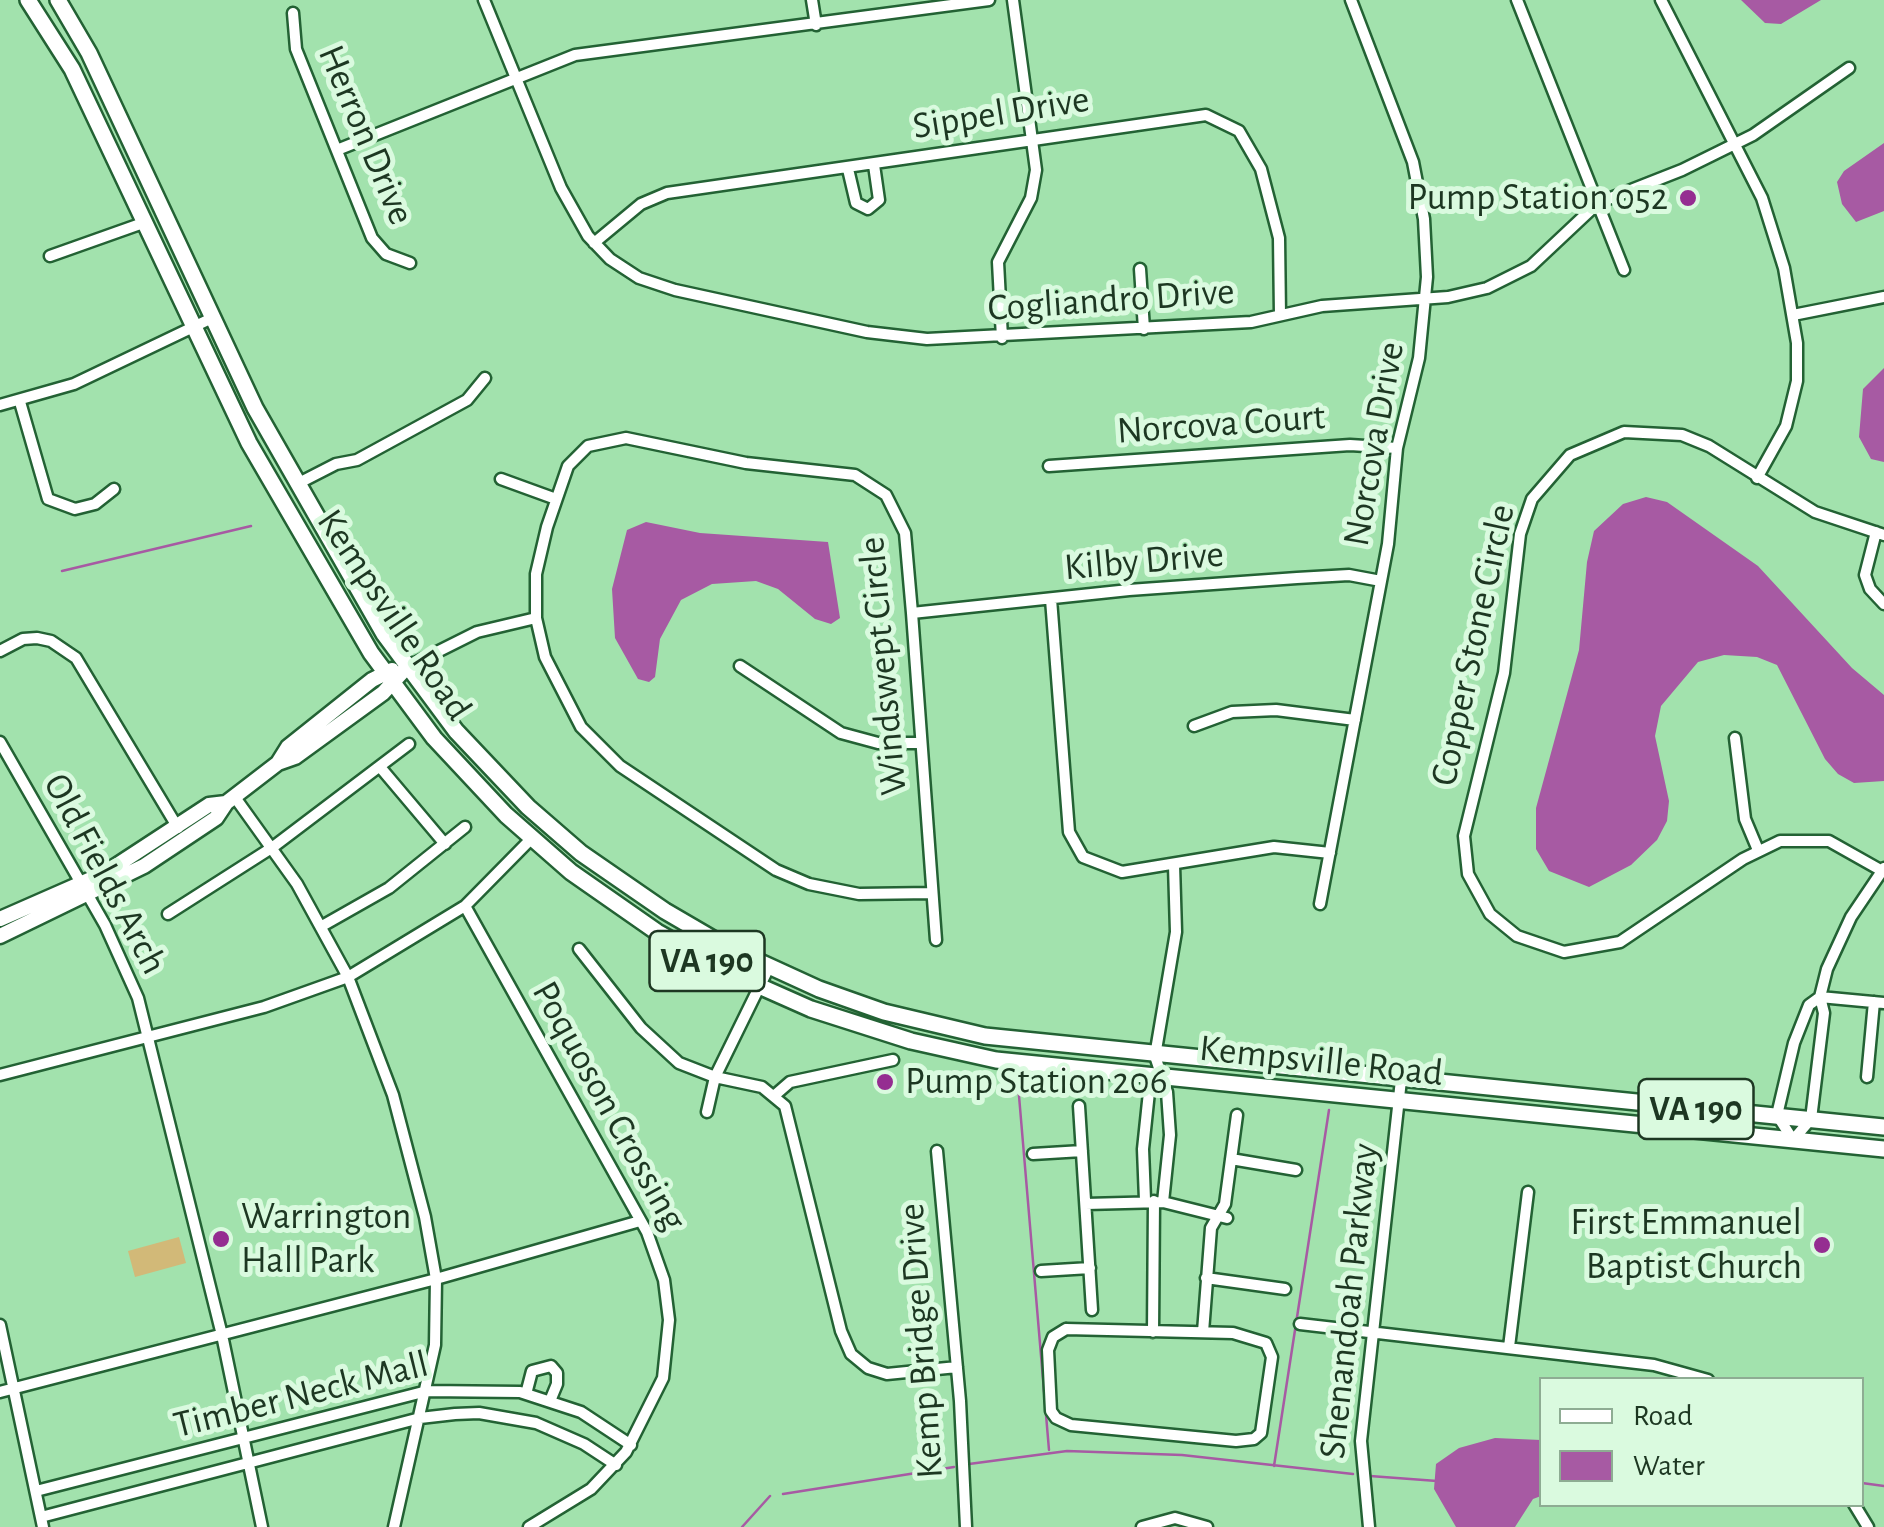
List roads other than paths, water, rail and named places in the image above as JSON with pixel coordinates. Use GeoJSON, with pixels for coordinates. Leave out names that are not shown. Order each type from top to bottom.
{"type":"FeatureCollection","features":[{"type":"Feature","properties":{"kind":"main road","name":"Kempsville Road"},"geometry":{"type":"LineString","coordinates":[[28,0],[72,69],[191,328],[290,519],[389,678],[457,765],[531,839],[642,922],[759,986],[844,1021],[928,1046],[1031,1065],[1884,1149]]}},
{"type":"Feature","properties":{"kind":"main road","name":"Kempsville Road"},"geometry":{"type":"LineString","coordinates":[[61,1],[210,318],[296,484],[407,666],[480,758],[581,853],[665,911],[769,968],[852,1001],[951,1029],[1054,1046],[1884,1127]]}},
{"type":"Feature","properties":{"kind":"street","name":"Cogliandro Drive"},"geometry":{"type":"LineString","coordinates":[[484,0],[561,188],[594,243],[622,268],[675,290],[895,336],[1002,338],[1251,322],[1322,306],[1464,295],[1508,279],[1548,253],[1598,203],[1735,144],[1795,108],[1849,68]]}},
{"type":"Feature","properties":{"kind":"street"},"geometry":{"type":"LineString","coordinates":[[812,0],[816,25]]}},
{"type":"Feature","properties":{"kind":"street"},"geometry":{"type":"LineString","coordinates":[[336,150],[590,51],[989,0]]}},
{"type":"Feature","properties":{"kind":"street"},"geometry":{"type":"LineString","coordinates":[[1002,338],[998,262],[1031,198],[1036,170],[1012,0]]}},
{"type":"Feature","properties":{"kind":"street","name":"Norcova Drive"},"geometry":{"type":"LineString","coordinates":[[1320,904],[1381,582],[1398,448],[1419,358],[1426,299],[1424,219],[1413,162],[1351,0]]}},
{"type":"Feature","properties":{"kind":"street"},"geometry":{"type":"LineString","coordinates":[[1517,0],[1624,270]]}},
{"type":"Feature","properties":{"kind":"street"},"geometry":{"type":"LineString","coordinates":[[1662,0],[1771,220],[1793,316],[1798,370],[1790,415],[1756,478]]}},
{"type":"Feature","properties":{"kind":"street"},"geometry":{"type":"LineString","coordinates":[[39,15],[61,1]]}},
{"type":"Feature","properties":{"kind":"street","name":"Herron Drive"},"geometry":{"type":"LineString","coordinates":[[293,13],[294,42],[372,238],[386,254],[410,264]]}},
{"type":"Feature","properties":{"kind":"street","name":"Sippel Drive"},"geometry":{"type":"LineString","coordinates":[[594,243],[640,204],[666,193],[848,169],[1192,114],[1230,124],[1256,155],[1271,198],[1278,238],[1280,315]]}},
{"type":"Feature","properties":{"kind":"street"},"geometry":{"type":"LineString","coordinates":[[848,169],[856,203],[868,209],[879,200],[874,165]]}},
{"type":"Feature","properties":{"kind":"street"},"geometry":{"type":"LineString","coordinates":[[50,256],[143,223]]}},
{"type":"Feature","properties":{"kind":"street"},"geometry":{"type":"LineString","coordinates":[[1140,269],[1144,329]]}},
{"type":"Feature","properties":{"kind":"street"},"geometry":{"type":"LineString","coordinates":[[1793,316],[1884,297]]}},
{"type":"Feature","properties":{"kind":"street"},"geometry":{"type":"LineString","coordinates":[[0,406],[74,384],[210,318]]}},
{"type":"Feature","properties":{"kind":"street"},"geometry":{"type":"LineString","coordinates":[[296,484],[336,464],[357,460],[468,400],[485,378]]}},
{"type":"Feature","properties":{"kind":"street"},"geometry":{"type":"LineString","coordinates":[[20,402],[48,499],[75,509],[96,504],[114,489]]}},
{"type":"Feature","properties":{"kind":"street","name":"Copper Stone Circle"},"geometry":{"type":"LineString","coordinates":[[1880,534],[1814,512],[1692,438],[1645,430],[1624,432],[1586,445],[1545,479],[1532,498],[1520,534],[1504,672],[1464,836],[1468,874],[1490,914],[1516,936],[1564,952],[1620,942],[1758,850],[1792,838],[1816,838],[1851,850],[1884,870]]}},
{"type":"Feature","properties":{"kind":"street","name":"Windswept Circle"},"geometry":{"type":"LineString","coordinates":[[932,893],[858,894],[810,884],[748,853],[634,776],[580,728],[545,657],[536,618],[536,574],[556,499],[574,458],[606,439],[626,438],[746,463],[854,474],[886,495],[901,520],[912,613],[936,940]]}},
{"type":"Feature","properties":{"kind":"street","name":"Norcova Court"},"geometry":{"type":"LineString","coordinates":[[1049,466],[1350,445],[1398,448]]}},
{"type":"Feature","properties":{"kind":"street"},"geometry":{"type":"LineString","coordinates":[[502,480],[556,499]]}},
{"type":"Feature","properties":{"kind":"street"},"geometry":{"type":"LineString","coordinates":[[1880,534],[1866,575],[1870,589],[1884,604]]}},
{"type":"Feature","properties":{"kind":"street","name":"Kilby Drive"},"geometry":{"type":"LineString","coordinates":[[912,613],[1348,575],[1381,582]]}},
{"type":"Feature","properties":{"kind":"street"},"geometry":{"type":"LineString","coordinates":[[1051,599],[1072,840],[1083,857],[1109,871],[1174,865],[1274,847],[1330,853]]}},
{"type":"Feature","properties":{"kind":"street"},"geometry":{"type":"LineString","coordinates":[[0,936],[216,818],[230,799],[278,763],[288,747],[407,666],[477,632],[536,618]]}},
{"type":"Feature","properties":{"kind":"street"},"geometry":{"type":"LineString","coordinates":[[0,651],[38,638],[52,641],[76,658],[178,828]]}},
{"type":"Feature","properties":{"kind":"street"},"geometry":{"type":"LineString","coordinates":[[740,666],[841,733],[878,743],[921,743]]}},
{"type":"Feature","properties":{"kind":"street"},"geometry":{"type":"LineString","coordinates":[[1194,726],[1232,712],[1276,710],[1355,720]]}},
{"type":"Feature","properties":{"kind":"street"},"geometry":{"type":"LineString","coordinates":[[1735,738],[1744,811],[1758,850]]}},
{"type":"Feature","properties":{"kind":"street","name":"Old Fields Arch"},"geometry":{"type":"LineString","coordinates":[[0,742],[123,961],[149,1037],[222,1335],[262,1527]]}},
{"type":"Feature","properties":{"kind":"street"},"geometry":{"type":"LineString","coordinates":[[168,914],[273,848],[408,744]]}},
{"type":"Feature","properties":{"kind":"street"},"geometry":{"type":"LineString","coordinates":[[380,767],[445,844]]}},
{"type":"Feature","properties":{"kind":"street"},"geometry":{"type":"LineString","coordinates":[[0,919],[84,890],[209,806],[230,799]]}},
{"type":"Feature","properties":{"kind":"street"},"geometry":{"type":"LineString","coordinates":[[230,799],[273,848],[322,926],[348,977],[397,1110],[436,1279],[436,1344],[394,1527]]}},
{"type":"Feature","properties":{"kind":"street"},"geometry":{"type":"LineString","coordinates":[[322,926],[382,893],[465,826]]}},
{"type":"Feature","properties":{"kind":"street"},"geometry":{"type":"LineString","coordinates":[[0,1075],[264,1008],[348,977],[465,906],[531,839]]}},
{"type":"Feature","properties":{"kind":"street"},"geometry":{"type":"LineString","coordinates":[[1154,1201],[1170,1155],[1167,1092],[1155,1056],[1176,932],[1174,865]]}},
{"type":"Feature","properties":{"kind":"street"},"geometry":{"type":"LineString","coordinates":[[1867,1077],[1879,1002],[1820,997],[1809,1005],[1794,1043],[1777,1115],[1793,1140],[1811,1118],[1824,1014],[1820,997],[1837,944],[1884,870]]}},
{"type":"Feature","properties":{"kind":"street","name":"Poquoson Crossing"},"geometry":{"type":"LineString","coordinates":[[465,906],[640,1220],[659,1260],[670,1320],[663,1378],[631,1445],[616,1465],[572,1505],[529,1527]]}},
{"type":"Feature","properties":{"kind":"street"},"geometry":{"type":"LineString","coordinates":[[579,949],[654,1040],[679,1063],[715,1077],[743,1081],[775,1095],[791,1118],[841,1332],[851,1354],[868,1368],[887,1374],[957,1366]]}},
{"type":"Feature","properties":{"kind":"street"},"geometry":{"type":"LineString","coordinates":[[707,1112],[715,1077],[769,968]]}},
{"type":"Feature","properties":{"kind":"street"},"geometry":{"type":"LineString","coordinates":[[775,1095],[790,1082],[893,1060]]}},
{"type":"Feature","properties":{"kind":"street"},"geometry":{"type":"LineString","coordinates":[[1153,1332],[1154,1201],[1143,1149],[1149,1092],[1160,1078]]}},
{"type":"Feature","properties":{"kind":"street","name":"Shenandoah Parkway"},"geometry":{"type":"LineString","coordinates":[[1369,1527],[1361,1441],[1401,1080]]}},
{"type":"Feature","properties":{"kind":"street"},"geometry":{"type":"LineString","coordinates":[[1079,1106],[1092,1310]]}},
{"type":"Feature","properties":{"kind":"street"},"geometry":{"type":"LineString","coordinates":[[1203,1332],[1210,1228],[1222,1216],[1237,1115]]}},
{"type":"Feature","properties":{"kind":"street"},"geometry":{"type":"LineString","coordinates":[[1033,1154],[1082,1151]]}},
{"type":"Feature","properties":{"kind":"street","name":"Kemp Bridge Drive"},"geometry":{"type":"LineString","coordinates":[[937,1152],[957,1366],[966,1527]]}},
{"type":"Feature","properties":{"kind":"street"},"geometry":{"type":"LineString","coordinates":[[1231,1160],[1296,1170]]}},
{"type":"Feature","properties":{"kind":"street"},"geometry":{"type":"LineString","coordinates":[[1509,1347],[1528,1192]]}},
{"type":"Feature","properties":{"kind":"street"},"geometry":{"type":"LineString","coordinates":[[1086,1204],[1154,1201],[1222,1216]]}},
{"type":"Feature","properties":{"kind":"street"},"geometry":{"type":"LineString","coordinates":[[0,1392],[436,1279],[640,1220]]}},
{"type":"Feature","properties":{"kind":"street"},"geometry":{"type":"LineString","coordinates":[[1042,1270],[1090,1268]]}},
{"type":"Feature","properties":{"kind":"street"},"geometry":{"type":"LineString","coordinates":[[1206,1278],[1285,1289]]}},
{"type":"Feature","properties":{"kind":"street"},"geometry":{"type":"LineString","coordinates":[[1300,1324],[1654,1365],[1697,1377]]}},
{"type":"Feature","properties":{"kind":"street"},"geometry":{"type":"LineString","coordinates":[[0,1325],[42,1522]]}},
{"type":"Feature","properties":{"kind":"street"},"geometry":{"type":"LineString","coordinates":[[1066,1329],[1153,1332],[1251,1336],[1271,1349],[1264,1426],[1254,1439],[1071,1424],[1056,1418],[1050,1410],[1048,1370],[1053,1336],[1066,1329]]}},
{"type":"Feature","properties":{"kind":"street"},"geometry":{"type":"LineString","coordinates":[[526,1394],[532,1371],[551,1366],[557,1373],[550,1401]]}},
{"type":"Feature","properties":{"kind":"street","name":"Timber Neck Mall"},"geometry":{"type":"LineString","coordinates":[[36,1491],[427,1390],[526,1394],[580,1412],[631,1445]]}},
{"type":"Feature","properties":{"kind":"street","name":"Timber Neck Mall"},"geometry":{"type":"LineString","coordinates":[[42,1522],[420,1418],[479,1414],[536,1423],[584,1444],[616,1465]]}},
{"type":"Feature","properties":{"kind":"street"},"geometry":{"type":"LineString","coordinates":[[1142,1527],[1175,1518],[1207,1527]]}},
{"type":"Feature","properties":{"kind":"water"},"geometry":{"type":"Polygon","coordinates":[[[1741,0],[1821,0],[1781,24],[1765,23],[1741,0]]]}},
{"type":"Feature","properties":{"kind":"water"},"geometry":{"type":"Polygon","coordinates":[[[1884,143],[1884,211],[1856,222],[1842,204],[1837,182],[1844,171],[1884,143]]]}},
{"type":"Feature","properties":{"kind":"water"},"geometry":{"type":"Polygon","coordinates":[[[1884,368],[1884,462],[1871,459],[1859,437],[1863,389],[1884,368]]]}},
{"type":"Feature","properties":{"kind":"water"},"geometry":{"type":"Polygon","coordinates":[[[1646,497],[1667,502],[1758,566],[1852,668],[1884,695],[1884,781],[1854,783],[1838,774],[1825,759],[1777,665],[1757,657],[1724,655],[1698,662],[1661,706],[1655,736],[1669,801],[1667,821],[1657,840],[1631,865],[1589,887],[1549,871],[1536,849],[1536,808],[1579,650],[1587,562],[1594,531],[1623,504],[1646,497]]]}},
{"type":"Feature","properties":{"kind":"water"},"geometry":{"type":"Polygon","coordinates":[[[646,522],[700,533],[828,542],[840,618],[831,624],[815,619],[778,589],[756,581],[712,584],[681,600],[660,639],[655,677],[649,682],[638,679],[615,638],[612,589],[627,530],[646,522]]]}},
{"type":"Feature","properties":{"kind":"water"},"geometry":{"type":"Polygon","coordinates":[[[1495,1438],[1539,1440],[1539,1497],[1533,1499],[1515,1527],[1456,1527],[1434,1489],[1436,1464],[1459,1448],[1495,1438]]]}},
{"type":"Feature","properties":{"kind":"waterway"},"geometry":{"type":"LineString","coordinates":[[62,571],[251,526]]}},
{"type":"Feature","properties":{"kind":"waterway"},"geometry":{"type":"LineString","coordinates":[[1018,1084],[1049,1450]]}},
{"type":"Feature","properties":{"kind":"waterway"},"geometry":{"type":"LineString","coordinates":[[1274,1466],[1329,1110]]}},
{"type":"Feature","properties":{"kind":"waterway"},"geometry":{"type":"LineString","coordinates":[[969,1464],[1067,1451],[1182,1455],[1353,1474]]}},
{"type":"Feature","properties":{"kind":"waterway"},"geometry":{"type":"LineString","coordinates":[[783,1494],[954,1467]]}},
{"type":"Feature","properties":{"kind":"waterway"},"geometry":{"type":"LineString","coordinates":[[1370,1476],[1437,1481]]}},
{"type":"Feature","properties":{"kind":"waterway"},"geometry":{"type":"LineString","coordinates":[[1864,1483],[1884,1486]]}},
{"type":"Feature","properties":{"kind":"waterway"},"geometry":{"type":"LineString","coordinates":[[742,1527],[770,1496]]}},
{"type":"Feature","properties":{"kind":"place","name":"Pump Station 052"},"geometry":{"type":"Point","coordinates":[1688,198]}},
{"type":"Feature","properties":{"kind":"place","name":"Pump Station 206"},"geometry":{"type":"Point","coordinates":[885,1082]}},
{"type":"Feature","properties":{"kind":"place","name":"Warrington Hall Park"},"geometry":{"type":"Point","coordinates":[221,1239]}},
{"type":"Feature","properties":{"kind":"place","name":"First Emmanuel Baptist Church"},"geometry":{"type":"Point","coordinates":[1822,1245]}}]}
